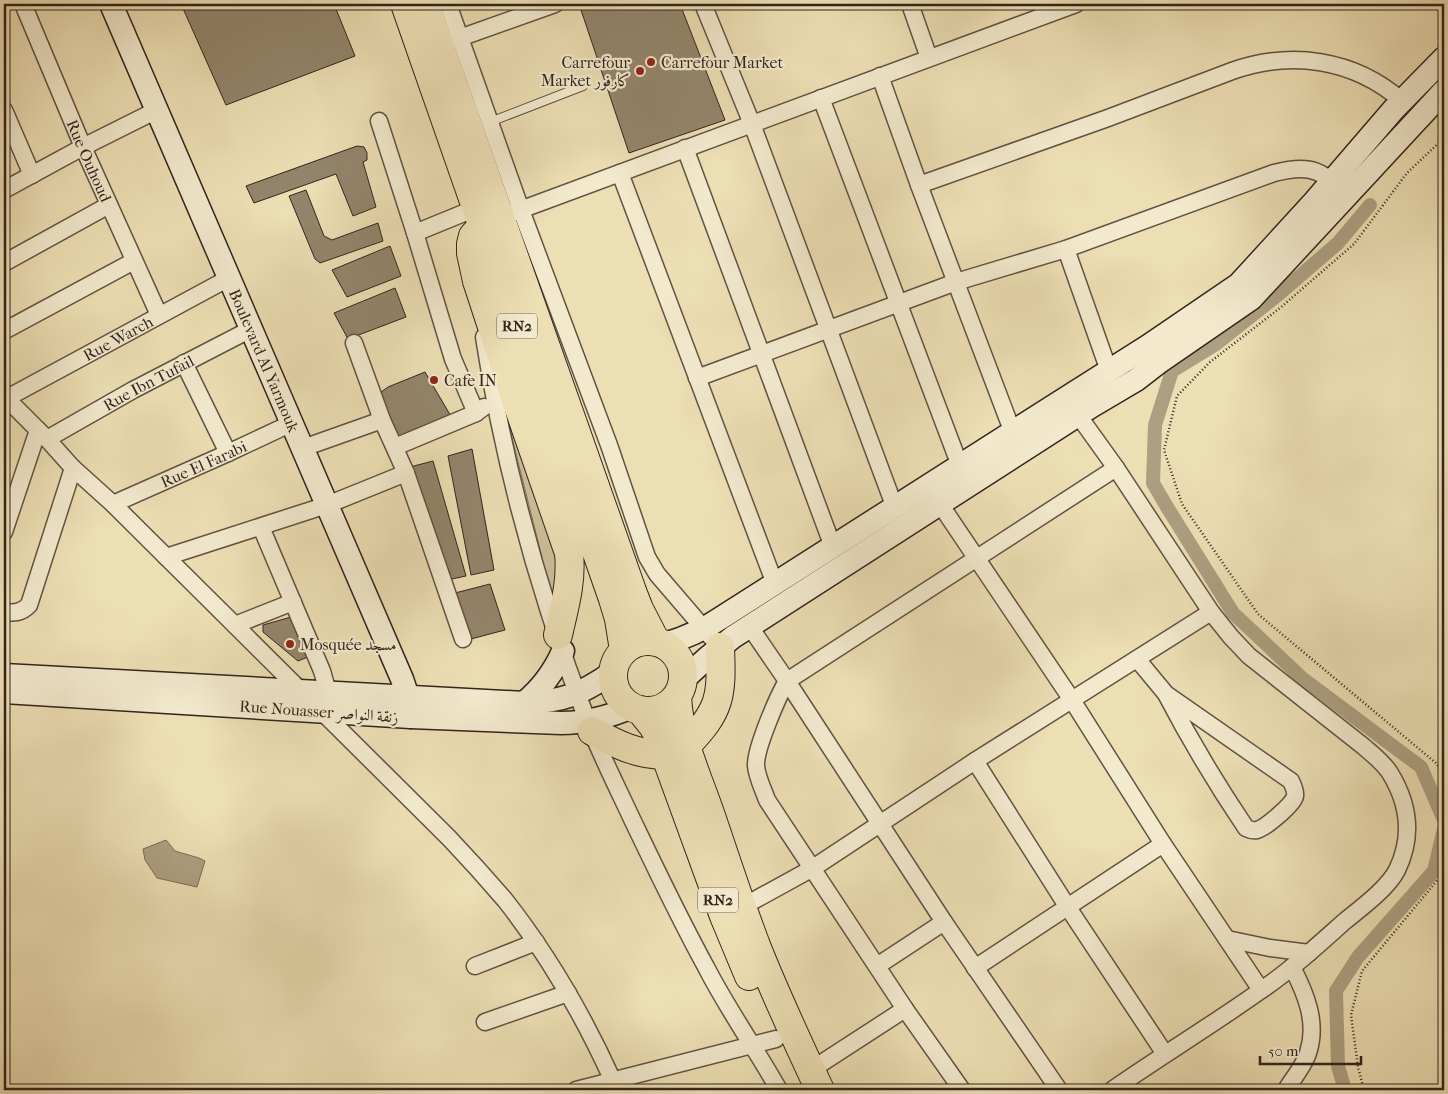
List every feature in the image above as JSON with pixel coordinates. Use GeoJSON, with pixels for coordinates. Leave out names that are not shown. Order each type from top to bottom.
{"type":"FeatureCollection","features":[{"type":"Feature","properties":{"kind":"highway","name":"RN2"},"geometry":{"type":"LineString","coordinates":[[405,4],[495,215],[632,591],[643,617],[660,643],[670,649],[680,663],[679,722],[675,751],[764,1042],[810,1084]]}},
{"type":"Feature","properties":{"kind":"highway","name":"RN2"},"geometry":{"type":"LineString","coordinates":[[425,4],[450,42],[495,215],[613,599],[618,619],[618,661],[615,689],[625,703],[636,709],[653,726],[658,735],[675,751],[742,907],[810,1084]]}},
{"type":"Feature","properties":{"kind":"highway"},"geometry":{"type":"LineString","coordinates":[[495,215],[474,236],[471,244],[471,253],[477,281],[569,553],[570,582],[560,643]]}},
{"type":"Feature","properties":{"kind":"highway"},"geometry":{"type":"LineString","coordinates":[[590,726],[631,750],[646,754],[675,751],[706,724],[716,706],[721,686],[712,638]]}},
{"type":"Feature","properties":{"kind":"highway"},"geometry":{"type":"LineString","coordinates":[[618,661],[631,645],[639,642],[660,643]]}},
{"type":"Feature","properties":{"kind":"highway"},"geometry":{"type":"LineString","coordinates":[[636,709],[648,711],[664,707],[680,688]]}},
{"type":"Feature","properties":{"kind":"main road","name":"Boulevard Al Yarmouk"},"geometry":{"type":"LineString","coordinates":[[112,4],[402,679],[409,707]]}},
{"type":"Feature","properties":{"kind":"main road"},"geometry":{"type":"LineString","coordinates":[[660,643],[688,636],[712,638],[750,627],[1078,415],[1136,380],[1250,299],[1339,189],[1402,101],[1444,58]]}},
{"type":"Feature","properties":{"kind":"main road"},"geometry":{"type":"LineString","coordinates":[[680,688],[712,638],[775,584],[1109,371],[1239,284],[1444,91]]}},
{"type":"Feature","properties":{"kind":"main road"},"geometry":{"type":"LineString","coordinates":[[524,703],[543,685],[554,669],[560,643]]}},
{"type":"Feature","properties":{"kind":"main road"},"geometry":{"type":"LineString","coordinates":[[409,707],[524,703],[565,698],[594,686],[618,661]]}},
{"type":"Feature","properties":{"kind":"main road"},"geometry":{"type":"LineString","coordinates":[[4,675],[300,691],[325,702]]}},
{"type":"Feature","properties":{"kind":"main road","name":"Rue Nouasser زنقة النواصر"},"geometry":{"type":"LineString","coordinates":[[4,692],[325,702],[409,707],[590,726],[612,716],[636,709]]}},
{"type":"Feature","properties":{"kind":"street","name":"Rue Ouhoud"},"geometry":{"type":"LineString","coordinates":[[23,4],[83,147],[159,315]]}},
{"type":"Feature","properties":{"kind":"street"},"geometry":{"type":"LineString","coordinates":[[448,4],[450,42],[490,122],[495,215],[609,445],[647,557],[657,574],[712,638]]}},
{"type":"Feature","properties":{"kind":"street"},"geometry":{"type":"LineString","coordinates":[[450,42],[555,4]]}},
{"type":"Feature","properties":{"kind":"street"},"geometry":{"type":"LineString","coordinates":[[703,4],[752,124],[894,508]]}},
{"type":"Feature","properties":{"kind":"street"},"geometry":{"type":"LineString","coordinates":[[910,4],[929,58]]}},
{"type":"Feature","properties":{"kind":"street"},"geometry":{"type":"LineString","coordinates":[[415,233],[495,215],[620,173],[929,58],[1043,9],[1076,4]]}},
{"type":"Feature","properties":{"kind":"street"},"geometry":{"type":"LineString","coordinates":[[919,185],[1108,118],[1232,71],[1264,62],[1299,60],[1333,65],[1392,91],[1402,101]]}},
{"type":"Feature","properties":{"kind":"street"},"geometry":{"type":"LineString","coordinates":[[880,76],[919,185],[1013,433]]}},
{"type":"Feature","properties":{"kind":"street"},"geometry":{"type":"LineString","coordinates":[[821,98],[960,466]]}},
{"type":"Feature","properties":{"kind":"street"},"geometry":{"type":"LineString","coordinates":[[4,110],[32,175]]}},
{"type":"Feature","properties":{"kind":"street"},"geometry":{"type":"LineString","coordinates":[[4,190],[83,147],[157,110]]}},
{"type":"Feature","properties":{"kind":"street"},"geometry":{"type":"LineString","coordinates":[[379,121],[453,359],[476,413]]}},
{"type":"Feature","properties":{"kind":"street"},"geometry":{"type":"LineString","coordinates":[[685,148],[833,547]]}},
{"type":"Feature","properties":{"kind":"street"},"geometry":{"type":"LineString","coordinates":[[697,378],[956,282],[1066,250],[1274,173],[1285,170],[1307,169],[1318,171],[1339,189]]}},
{"type":"Feature","properties":{"kind":"street"},"geometry":{"type":"LineString","coordinates":[[620,173],[775,584]]}},
{"type":"Feature","properties":{"kind":"street"},"geometry":{"type":"LineString","coordinates":[[4,263],[109,204]]}},
{"type":"Feature","properties":{"kind":"street"},"geometry":{"type":"LineString","coordinates":[[1066,250],[1109,371]]}},
{"type":"Feature","properties":{"kind":"street"},"geometry":{"type":"LineString","coordinates":[[4,331],[134,261]]}},
{"type":"Feature","properties":{"kind":"street","name":"Rue Warch"},"geometry":{"type":"LineString","coordinates":[[5,397],[229,278]]}},
{"type":"Feature","properties":{"kind":"street"},"geometry":{"type":"LineString","coordinates":[[477,281],[484,339],[495,398],[521,508],[560,643],[590,726],[638,832],[691,940],[720,993],[764,1042],[779,1090]]}},
{"type":"Feature","properties":{"kind":"street","name":"Rue Ibn Tufail"},"geometry":{"type":"LineString","coordinates":[[43,434],[251,329]]}},
{"type":"Feature","properties":{"kind":"street"},"geometry":{"type":"LineString","coordinates":[[354,343],[382,420],[406,473],[463,638]]}},
{"type":"Feature","properties":{"kind":"street"},"geometry":{"type":"LineString","coordinates":[[184,363],[228,453]]}},
{"type":"Feature","properties":{"kind":"street"},"geometry":{"type":"LineString","coordinates":[[5,397],[43,434],[72,468],[113,504],[300,691]]}},
{"type":"Feature","properties":{"kind":"street"},"geometry":{"type":"LineString","coordinates":[[395,447],[476,413],[495,398]]}},
{"type":"Feature","properties":{"kind":"street"},"geometry":{"type":"LineString","coordinates":[[1078,415],[1116,468],[1211,612],[1230,637],[1249,656],[1377,759],[1389,772],[1398,789],[1406,814],[1408,834],[1396,873],[1380,891],[1309,953],[1261,990],[1112,1090]]}},
{"type":"Feature","properties":{"kind":"street"},"geometry":{"type":"LineString","coordinates":[[303,448],[382,420]]}},
{"type":"Feature","properties":{"kind":"street","name":"Rue El Farabi"},"geometry":{"type":"LineString","coordinates":[[113,504],[292,423]]}},
{"type":"Feature","properties":{"kind":"street"},"geometry":{"type":"LineString","coordinates":[[4,532],[10,490],[43,434]]}},
{"type":"Feature","properties":{"kind":"street"},"geometry":{"type":"LineString","coordinates":[[4,612],[17,612],[24,610],[29,605],[72,468]]}},
{"type":"Feature","properties":{"kind":"street"},"geometry":{"type":"LineString","coordinates":[[962,1090],[905,1009],[767,800],[756,766],[759,749],[781,691],[787,681],[1116,468]]}},
{"type":"Feature","properties":{"kind":"street"},"geometry":{"type":"LineString","coordinates":[[166,557],[327,505],[406,473]]}},
{"type":"Feature","properties":{"kind":"street"},"geometry":{"type":"LineString","coordinates":[[940,504],[1072,700],[1163,844],[1261,990]]}},
{"type":"Feature","properties":{"kind":"street"},"geometry":{"type":"LineString","coordinates":[[262,526],[322,671],[325,702],[478,868],[505,900],[536,942],[568,993],[595,1042],[613,1081]]}},
{"type":"Feature","properties":{"kind":"street"},"geometry":{"type":"LineString","coordinates":[[235,625],[293,602]]}},
{"type":"Feature","properties":{"kind":"street"},"geometry":{"type":"LineString","coordinates":[[742,907],[812,868],[975,761],[1211,612]]}},
{"type":"Feature","properties":{"kind":"street"},"geometry":{"type":"LineString","coordinates":[[750,627],[944,922],[1059,1090]]}},
{"type":"Feature","properties":{"kind":"street"},"geometry":{"type":"LineString","coordinates":[[1137,659],[1166,694],[1207,768],[1246,828],[1250,830],[1264,827],[1293,802],[1296,795],[1290,781],[1166,694]]}},
{"type":"Feature","properties":{"kind":"street"},"geometry":{"type":"LineString","coordinates":[[975,761],[1067,906],[1165,1054]]}},
{"type":"Feature","properties":{"kind":"street"},"geometry":{"type":"LineString","coordinates":[[975,968],[1163,844]]}},
{"type":"Feature","properties":{"kind":"street"},"geometry":{"type":"LineString","coordinates":[[877,966],[944,922]]}},
{"type":"Feature","properties":{"kind":"street"},"geometry":{"type":"LineString","coordinates":[[1227,939],[1270,948],[1309,953]]}},
{"type":"Feature","properties":{"kind":"street"},"geometry":{"type":"LineString","coordinates":[[475,966],[536,942]]}},
{"type":"Feature","properties":{"kind":"street"},"geometry":{"type":"LineString","coordinates":[[1286,1090],[1308,1054],[1312,1036],[1309,1007],[1292,967]]}},
{"type":"Feature","properties":{"kind":"street"},"geometry":{"type":"LineString","coordinates":[[485,1022],[568,993]]}},
{"type":"Feature","properties":{"kind":"street"},"geometry":{"type":"LineString","coordinates":[[810,1084],[905,1009]]}},
{"type":"Feature","properties":{"kind":"street"},"geometry":{"type":"LineString","coordinates":[[576,1090],[764,1042]]}},
{"type":"Feature","properties":{"kind":"lane"},"geometry":{"type":"LineString","coordinates":[[490,122],[583,86]]}},
{"type":"Feature","properties":{"kind":"path"},"geometry":{"type":"LineString","coordinates":[[1444,138],[1407,173],[1354,244],[1280,308],[1210,362],[1178,396],[1164,450],[1182,504],[1258,614],[1437,764],[1444,780]]}},
{"type":"Feature","properties":{"kind":"path"},"geometry":{"type":"LineString","coordinates":[[1364,1090],[1358,1067],[1351,1015],[1362,971],[1440,877],[1444,846]]}},
{"type":"Feature","properties":{"kind":"shaded area"},"geometry":{"type":"Polygon","coordinates":[[[501,394],[564,557],[552,597],[501,394]]]}},
{"type":"Feature","properties":{"kind":"shaded area"},"geometry":{"type":"Polygon","coordinates":[[[166,840],[175,851],[205,861],[197,887],[157,878],[145,860],[143,849],[166,840]]]}},
{"type":"Feature","properties":{"kind":"building"},"geometry":{"type":"Polygon","coordinates":[[[181,4],[334,4],[355,56],[226,105],[181,4]]]}},
{"type":"Feature","properties":{"kind":"building","name":"Carrefour Market"},"geometry":{"type":"Polygon","coordinates":[[[579,4],[680,4],[725,120],[629,153],[579,4]]]}},
{"type":"Feature","properties":{"kind":"building"},"geometry":{"type":"Polygon","coordinates":[[[357,146],[364,147],[367,153],[367,160],[363,162],[376,207],[353,216],[336,174],[254,203],[246,186],[357,146]]]}},
{"type":"Feature","properties":{"kind":"building"},"geometry":{"type":"Polygon","coordinates":[[[306,190],[324,236],[332,240],[378,223],[383,241],[320,263],[315,259],[289,196],[306,190]]]}},
{"type":"Feature","properties":{"kind":"building"},"geometry":{"type":"Polygon","coordinates":[[[390,246],[401,276],[347,297],[332,270],[390,246]]]}},
{"type":"Feature","properties":{"kind":"building"},"geometry":{"type":"Polygon","coordinates":[[[395,288],[406,317],[348,339],[334,313],[395,288]]]}},
{"type":"Feature","properties":{"kind":"building"},"geometry":{"type":"Polygon","coordinates":[[[425,372],[452,418],[398,440],[377,395],[388,387],[425,372]]]}},
{"type":"Feature","properties":{"kind":"building"},"geometry":{"type":"Polygon","coordinates":[[[472,449],[494,570],[471,575],[448,456],[472,449]]]}},
{"type":"Feature","properties":{"kind":"building"},"geometry":{"type":"Polygon","coordinates":[[[433,461],[466,576],[447,580],[410,467],[433,461]]]}},
{"type":"Feature","properties":{"kind":"building"},"geometry":{"type":"Polygon","coordinates":[[[490,584],[505,630],[467,640],[455,593],[490,584]]]}},
{"type":"Feature","properties":{"kind":"building","name":"Mosquée مسجد"},"geometry":{"type":"Polygon","coordinates":[[[291,617],[308,657],[298,661],[263,632],[263,625],[291,617]]]}},
{"type":"Feature","properties":{"kind":"waterway"},"geometry":{"type":"LineString","coordinates":[[1370,205],[1338,243],[1279,294],[1216,344],[1172,371],[1155,425],[1153,483],[1233,613],[1302,678],[1421,767],[1444,820]]}},
{"type":"Feature","properties":{"kind":"waterway"},"geometry":{"type":"LineString","coordinates":[[1345,1090],[1338,1066],[1336,991],[1358,957],[1434,871],[1444,829]]}},
{"type":"Feature","properties":{"kind":"place","name":"Carrefour Market"},"geometry":{"type":"Point","coordinates":[651,62]}},
{"type":"Feature","properties":{"kind":"place","name":"Carrefour Market كارفور"},"geometry":{"type":"Point","coordinates":[640,71]}},
{"type":"Feature","properties":{"kind":"place","name":"Cafe IN"},"geometry":{"type":"Point","coordinates":[434,380]}},
{"type":"Feature","properties":{"kind":"place","name":"Mosquée مسجد"},"geometry":{"type":"Point","coordinates":[290,644]}}]}
